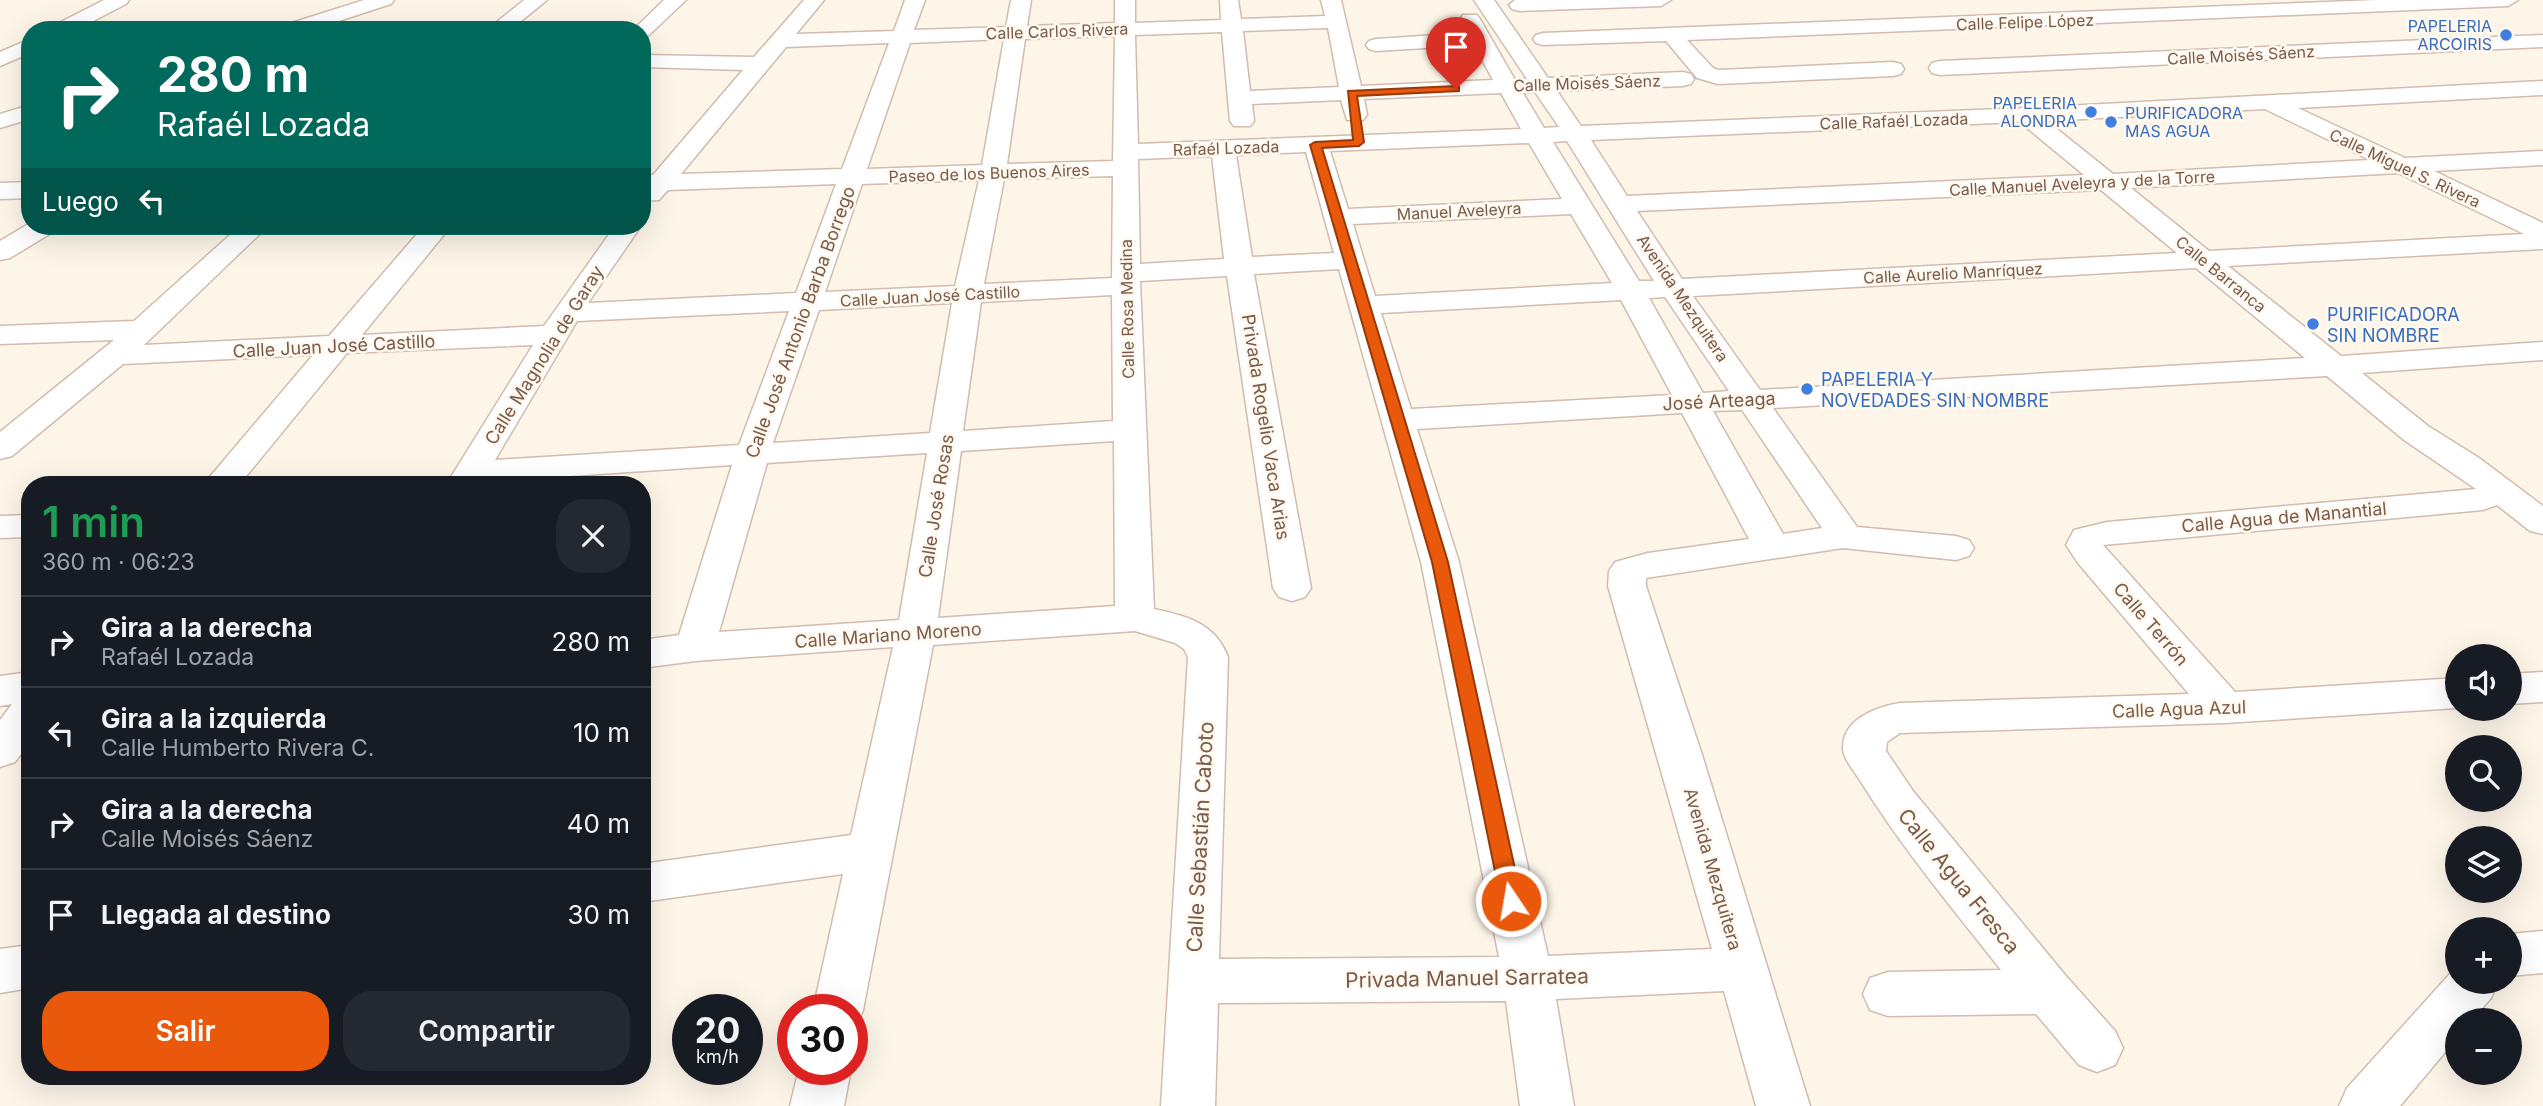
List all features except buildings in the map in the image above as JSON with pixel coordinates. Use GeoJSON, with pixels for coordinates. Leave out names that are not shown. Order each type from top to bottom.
{"type":"FeatureCollection","features":[{"type":"Feature","properties":{"kind":"street"},"geometry":{"type":"LineString","coordinates":[[78,21],[119,0]]}},
{"type":"Feature","properties":{"kind":"street"},"geometry":{"type":"LineString","coordinates":[[318,21],[384,0]]}},
{"type":"Feature","properties":{"kind":"street"},"geometry":{"type":"LineString","coordinates":[[367,21],[400,0]]}},
{"type":"Feature","properties":{"kind":"street"},"geometry":{"type":"LineString","coordinates":[[509,21],[537,0]]}},
{"type":"Feature","properties":{"kind":"street"},"geometry":{"type":"LineString","coordinates":[[651,24],[676,0]]}},
{"type":"Feature","properties":{"kind":"street"},"geometry":{"type":"LineString","coordinates":[[651,182],[814,0]]}},
{"type":"Feature","properties":{"kind":"street","name":"Calle José Antonio Barba Borrego"},"geometry":{"type":"LineString","coordinates":[[695,648],[752,455],[915,0]]}},
{"type":"Feature","properties":{"kind":"street","name":"Calle Rosa Medina"},"geometry":{"type":"LineString","coordinates":[[1125,0],[1126,280],[1135,618]]}},
{"type":"Feature","properties":{"kind":"street","name":"Privada Rogelio Vaca Arias"},"geometry":{"type":"LineString","coordinates":[[1229,0],[1239,98],[1235,147],[1239,266],[1292,588]]}},
{"type":"Feature","properties":{"kind":"street"},"geometry":{"type":"LineString","coordinates":[[1331,0],[1352,93],[1359,142]]}},
{"type":"Feature","properties":{"kind":"street"},"geometry":{"type":"LineString","coordinates":[[1458,0],[1630,290],[1773,549]]}},
{"type":"Feature","properties":{"kind":"street","name":"Avenida Mezquitera"},"geometry":{"type":"LineString","coordinates":[[1484,0],[1575,134],[1674,288],[1840,527],[1843,537],[1637,567],[1628,571],[1627,578],[1783,1106]]}},
{"type":"Feature","properties":{"kind":"street"},"geometry":{"type":"LineString","coordinates":[[1520,5],[1661,0]]}},
{"type":"Feature","properties":{"kind":"street"},"geometry":{"type":"LineString","coordinates":[[1964,0],[2123,110]]}},
{"type":"Feature","properties":{"kind":"street"},"geometry":{"type":"LineString","coordinates":[[2380,0],[2538,41]]}},
{"type":"Feature","properties":{"kind":"street","name":"Calle Felipe López"},"geometry":{"type":"LineString","coordinates":[[1543,39],[1998,23],[2508,0]]}},
{"type":"Feature","properties":{"kind":"street","name":"Calle Carlos Rivera"},"geometry":{"type":"LineString","coordinates":[[778,41],[901,37],[1018,16],[1124,29],[1337,22]]}},
{"type":"Feature","properties":{"kind":"street","name":"Calle José Rosas"},"geometry":{"type":"LineString","coordinates":[[841,994],[916,633],[968,292],[993,173],[1018,16]]}},
{"type":"Feature","properties":{"kind":"street"},"geometry":{"type":"LineString","coordinates":[[1672,35],[1701,69],[1711,75],[1893,69]]}},
{"type":"Feature","properties":{"kind":"street"},"geometry":{"type":"LineString","coordinates":[[1376,46],[1482,38]]}},
{"type":"Feature","properties":{"kind":"street","name":"Calle Moisés Sáenz"},"geometry":{"type":"LineString","coordinates":[[1940,68],[2538,41]]}},
{"type":"Feature","properties":{"kind":"street"},"geometry":{"type":"LineString","coordinates":[[0,45],[21,45]]}},
{"type":"Feature","properties":{"kind":"street"},"geometry":{"type":"LineString","coordinates":[[0,60],[21,50]]}},
{"type":"Feature","properties":{"kind":"street"},"geometry":{"type":"LineString","coordinates":[[651,61],[758,64]]}},
{"type":"Feature","properties":{"kind":"street","name":"Calle Moisés Sáenz"},"geometry":{"type":"LineString","coordinates":[[1239,98],[1683,79]]}},
{"type":"Feature","properties":{"kind":"street","name":"Calle Rafaél Lozada"},"geometry":{"type":"LineString","coordinates":[[1538,135],[2025,116],[2543,88]]}},
{"type":"Feature","properties":{"kind":"street"},"geometry":{"type":"LineString","coordinates":[[2498,90],[2543,109]]}},
{"type":"Feature","properties":{"kind":"street","name":"Calle Miguel S. Rivera"},"geometry":{"type":"LineString","coordinates":[[2268,102],[2543,233]]}},
{"type":"Feature","properties":{"kind":"street"},"geometry":{"type":"LineString","coordinates":[[0,121],[21,115]]}},
{"type":"Feature","properties":{"kind":"street","name":"Calle Barranca"},"geometry":{"type":"LineString","coordinates":[[2025,116],[2416,433],[2513,499],[2543,523]]}},
{"type":"Feature","properties":{"kind":"street","name":"Rafaél Lozada"},"geometry":{"type":"LineString","coordinates":[[1125,160],[1235,147],[1538,135]]}},
{"type":"Feature","properties":{"kind":"street"},"geometry":{"type":"LineString","coordinates":[[1315,145],[1440,562],[1528,979],[1547,1106]]}},
{"type":"Feature","properties":{"kind":"street","name":"Calle Manuel Aveleyra y de la Torre"},"geometry":{"type":"LineString","coordinates":[[1621,204],[2107,182],[2543,158]]}},
{"type":"Feature","properties":{"kind":"street","name":"Paseo de los Buenos Aires"},"geometry":{"type":"LineString","coordinates":[[651,183],[993,173],[1125,160]]}},
{"type":"Feature","properties":{"kind":"street"},"geometry":{"type":"LineString","coordinates":[[0,191],[21,190]]}},
{"type":"Feature","properties":{"kind":"street","name":"Manuel Aveleyra"},"geometry":{"type":"LineString","coordinates":[[1337,217],[1580,206]]}},
{"type":"Feature","properties":{"kind":"street"},"geometry":{"type":"LineString","coordinates":[[0,251],[28,235]]}},
{"type":"Feature","properties":{"kind":"street"},"geometry":{"type":"LineString","coordinates":[[0,449],[115,355],[245,235]]}},
{"type":"Feature","properties":{"kind":"street"},"geometry":{"type":"LineString","coordinates":[[227,476],[431,235]]}},
{"type":"Feature","properties":{"kind":"street","name":"Calle Magnolia de Garay"},"geometry":{"type":"LineString","coordinates":[[468,476],[560,324],[622,235]]}},
{"type":"Feature","properties":{"kind":"street","name":"Calle Aurelio Manríquez"},"geometry":{"type":"LineString","coordinates":[[1364,305],[2543,241]]}},
{"type":"Feature","properties":{"kind":"street","name":"Calle Juan José Castillo"},"geometry":{"type":"LineString","coordinates":[[115,355],[338,347],[560,324],[1126,280],[1239,266],[1350,260]]}},
{"type":"Feature","properties":{"kind":"street"},"geometry":{"type":"LineString","coordinates":[[0,335],[142,330]]}},
{"type":"Feature","properties":{"kind":"street","name":"José Arteaga"},"geometry":{"type":"LineString","coordinates":[[1398,420],[2334,366],[2543,351]]}},
{"type":"Feature","properties":{"kind":"street"},"geometry":{"type":"LineString","coordinates":[[492,476],[752,455],[1129,430]]}},
{"type":"Feature","properties":{"kind":"street","name":"Calle Barranca"},"geometry":{"type":"LineString","coordinates":[[2513,499],[2543,544]]}},
{"type":"Feature","properties":{"kind":"street","name":"Calle Agua de Manantial"},"geometry":{"type":"LineString","coordinates":[[2087,538],[2107,533],[2513,499]]}},
{"type":"Feature","properties":{"kind":"street"},"geometry":{"type":"LineString","coordinates":[[0,527],[21,526]]}},
{"type":"Feature","properties":{"kind":"street"},"geometry":{"type":"LineString","coordinates":[[1843,537],[1956,548]]}},
{"type":"Feature","properties":{"kind":"street","name":"Calle Terrón"},"geometry":{"type":"LineString","coordinates":[[2087,538],[2084,545],[2091,555],[2225,708]]}},
{"type":"Feature","properties":{"kind":"street","name":"Calle Mariano Moreno"},"geometry":{"type":"LineString","coordinates":[[651,653],[1135,618]]}},
{"type":"Feature","properties":{"kind":"street","name":"Calle Sebastián Caboto"},"geometry":{"type":"LineString","coordinates":[[1135,618],[1189,633],[1203,643],[1206,650],[1188,1106]]}},
{"type":"Feature","properties":{"kind":"street"},"geometry":{"type":"LineString","coordinates":[[2522,688],[2543,687]]}},
{"type":"Feature","properties":{"kind":"street"},"geometry":{"type":"LineString","coordinates":[[0,691],[21,688]]}},
{"type":"Feature","properties":{"kind":"street","name":"Calle Agua Azul"},"geometry":{"type":"LineString","coordinates":[[1900,718],[2225,708],[2445,694]]}},
{"type":"Feature","properties":{"kind":"street","name":"Calle Agua Fresca"},"geometry":{"type":"LineString","coordinates":[[1900,718],[1886,720],[1868,734],[1864,744],[1870,763],[1897,803],[2048,992],[2097,1048]]}},
{"type":"Feature","properties":{"kind":"street"},"geometry":{"type":"LineString","coordinates":[[10,749],[21,728]]}},
{"type":"Feature","properties":{"kind":"street"},"geometry":{"type":"LineString","coordinates":[[651,882],[872,851]]}},
{"type":"Feature","properties":{"kind":"street"},"geometry":{"type":"LineString","coordinates":[[2522,954],[2543,952]]}},
{"type":"Feature","properties":{"kind":"street"},"geometry":{"type":"LineString","coordinates":[[0,971],[21,968]]}},
{"type":"Feature","properties":{"kind":"street","name":"Privada Manuel Sarratea"},"geometry":{"type":"LineString","coordinates":[[1193,981],[1528,979],[1741,969]]}},
{"type":"Feature","properties":{"kind":"street"},"geometry":{"type":"LineString","coordinates":[[1888,994],[2048,992]]}},
{"type":"Feature","properties":{"kind":"street"},"geometry":{"type":"LineString","coordinates":[[2366,1106],[2463,994]]}},
{"type":"Feature","properties":{"kind":"street"},"geometry":{"type":"LineString","coordinates":[[817,1106],[822,1085]]}},
{"type":"Feature","properties":{"kind":"place","name":"PAPELERIA ARCOIRIS"},"geometry":{"type":"Point","coordinates":[2506,35]}},
{"type":"Feature","properties":{"kind":"place","name":"PAPELERIA ALONDRA"},"geometry":{"type":"Point","coordinates":[2091,112]}},
{"type":"Feature","properties":{"kind":"place","name":"PURIFICADORA MAS AGUA"},"geometry":{"type":"Point","coordinates":[2111,122]}},
{"type":"Feature","properties":{"kind":"place","name":"PURIFICADORA SIN NOMBRE"},"geometry":{"type":"Point","coordinates":[2313,324]}},
{"type":"Feature","properties":{"kind":"place","name":"PAPELERIA Y NOVEDADES SIN NOMBRE"},"geometry":{"type":"Point","coordinates":[1807,389]}},
{"type":"Feature","properties":{"kind":"route"},"geometry":{"type":"LineString","coordinates":[[1456,89],[1352,93],[1359,142],[1315,145],[1440,562],[1511,901]]}}]}
